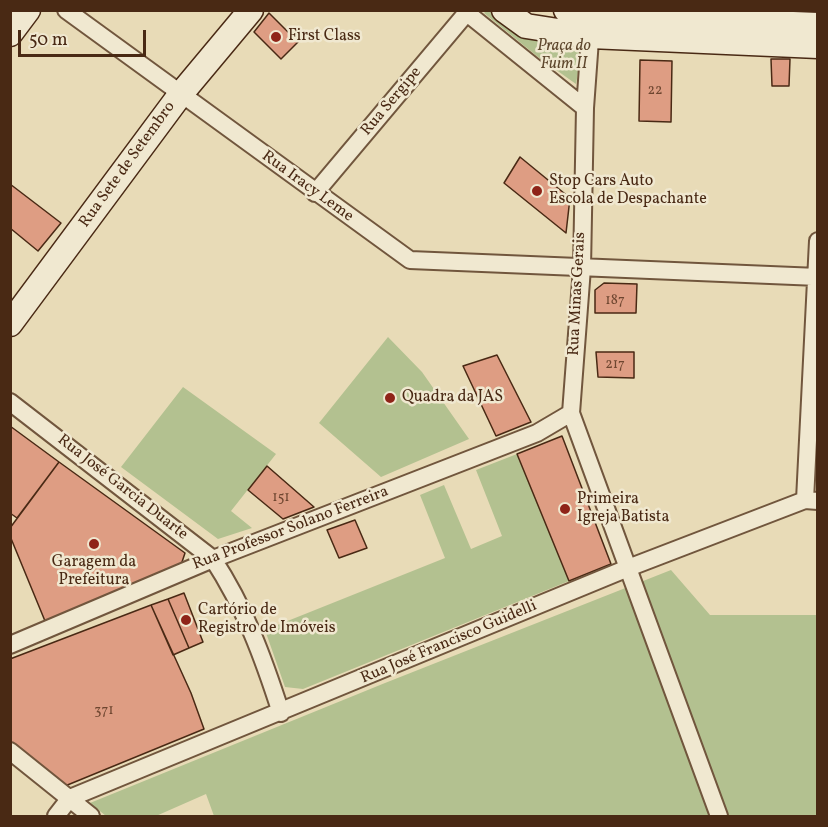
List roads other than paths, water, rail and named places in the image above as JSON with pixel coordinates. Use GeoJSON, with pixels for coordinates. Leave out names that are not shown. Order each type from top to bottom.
{"type":"FeatureCollection","features":[{"type":"Feature","properties":{"kind":"main road"},"geometry":{"type":"LineString","coordinates":[[10,34],[28,10]]}},
{"type":"Feature","properties":{"kind":"main road","name":"Rua Sete de Setembro"},"geometry":{"type":"LineString","coordinates":[[10,324],[180,95],[251,10]]}},
{"type":"Feature","properties":{"kind":"main road"},"geometry":{"type":"LineString","coordinates":[[504,10],[526,26],[592,21],[818,25]]}},
{"type":"Feature","properties":{"kind":"main road"},"geometry":{"type":"LineString","coordinates":[[566,10],[592,21],[818,46]]}},
{"type":"Feature","properties":{"kind":"street","name":"Rua Iracy Leme"},"geometry":{"type":"LineString","coordinates":[[66,10],[410,260],[817,277]]}},
{"type":"Feature","properties":{"kind":"street"},"geometry":{"type":"LineString","coordinates":[[468,12],[585,108]]}},
{"type":"Feature","properties":{"kind":"street","name":"Rua Sergipe"},"geometry":{"type":"LineString","coordinates":[[315,193],[468,12]]}},
{"type":"Feature","properties":{"kind":"street","name":"Rua Minas Gerais"},"geometry":{"type":"LineString","coordinates":[[592,21],[585,108],[582,268],[571,413],[719,816]]}},
{"type":"Feature","properties":{"kind":"street"},"geometry":{"type":"LineString","coordinates":[[811,501],[818,241]]}},
{"type":"Feature","properties":{"kind":"street","name":"Rua José Garcia Duarte"},"geometry":{"type":"LineString","coordinates":[[10,402],[213,559],[246,615],[281,712]]}},
{"type":"Feature","properties":{"kind":"street","name":"Rua Professor Solano Ferreira"},"geometry":{"type":"LineString","coordinates":[[10,645],[213,559],[537,433],[571,413]]}},
{"type":"Feature","properties":{"kind":"street","name":"Rua José Francisco Guidelli"},"geometry":{"type":"LineString","coordinates":[[76,796],[628,568],[811,501]]}},
{"type":"Feature","properties":{"kind":"street"},"geometry":{"type":"LineString","coordinates":[[10,751],[76,796],[91,816]]}},
{"type":"Feature","properties":{"kind":"street"},"geometry":{"type":"LineString","coordinates":[[56,816],[76,796]]}},
{"type":"Feature","properties":{"kind":"place","name":"First Class"},"geometry":{"type":"Point","coordinates":[276,37]}},
{"type":"Feature","properties":{"kind":"place","name":"Stop Cars Auto Escola de Despachante"},"geometry":{"type":"Point","coordinates":[537,191]}},
{"type":"Feature","properties":{"kind":"place","name":"Quadra da JAS"},"geometry":{"type":"Point","coordinates":[390,398]}},
{"type":"Feature","properties":{"kind":"place","name":"Primeira Igreja Batista"},"geometry":{"type":"Point","coordinates":[565,509]}},
{"type":"Feature","properties":{"kind":"place","name":"Garagem da Prefeitura"},"geometry":{"type":"Point","coordinates":[94,544]}},
{"type":"Feature","properties":{"kind":"place","name":"Cartório de Registro de Imóveis"},"geometry":{"type":"Point","coordinates":[186,620]}},
{"type":"Feature","properties":{"kind":"park label","name":"Praça do Fuim II"},"geometry":{"type":"Point","coordinates":[564,56]}}]}
